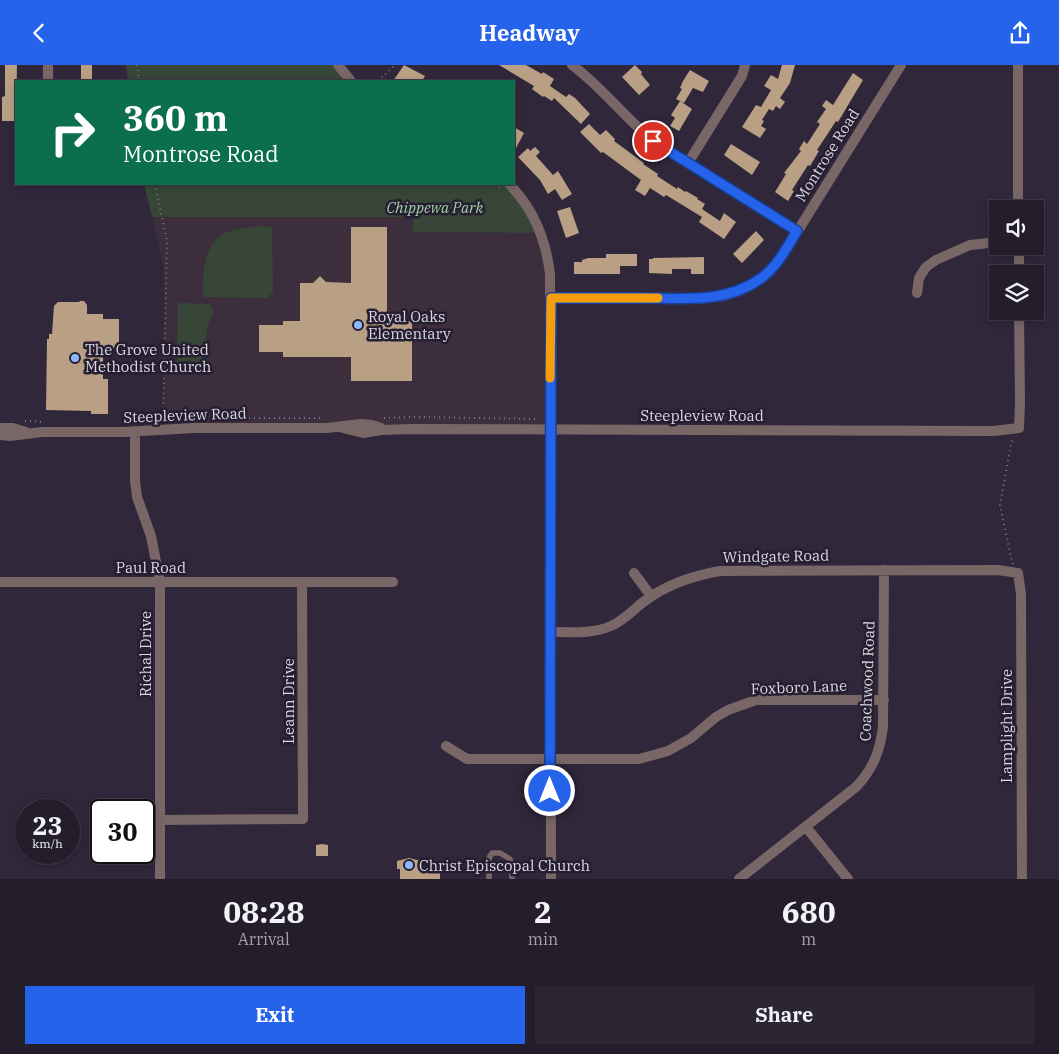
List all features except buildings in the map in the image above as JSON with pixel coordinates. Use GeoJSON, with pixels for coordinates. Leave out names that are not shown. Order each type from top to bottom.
{"type":"FeatureCollection","features":[{"type":"Feature","properties":{"kind":"street"},"geometry":{"type":"LineString","coordinates":[[48,65],[48,80]]}},
{"type":"Feature","properties":{"kind":"street"},"geometry":{"type":"LineString","coordinates":[[338,65],[350,80]]}},
{"type":"Feature","properties":{"kind":"street"},"geometry":{"type":"LineString","coordinates":[[572,65],[601,89],[648,137],[797,231]]}},
{"type":"Feature","properties":{"kind":"street"},"geometry":{"type":"LineString","coordinates":[[688,163],[742,76],[745,65]]}},
{"type":"Feature","properties":{"kind":"street","name":"Montrose Road"},"geometry":{"type":"LineString","coordinates":[[551,298],[700,299],[728,295],[747,287],[767,273],[780,259],[901,65]]}},
{"type":"Feature","properties":{"kind":"street"},"geometry":{"type":"LineString","coordinates":[[1018,65],[1018,200]]}},
{"type":"Feature","properties":{"kind":"street"},"geometry":{"type":"LineString","coordinates":[[507,189],[530,211],[543,237],[549,267],[551,298],[551,879]]}},
{"type":"Feature","properties":{"kind":"street"},"geometry":{"type":"LineString","coordinates":[[917,293],[919,278],[926,267],[936,260],[970,245],[989,243]]}},
{"type":"Feature","properties":{"kind":"street"},"geometry":{"type":"LineString","coordinates":[[1018,428],[1020,403],[1019,320]]}},
{"type":"Feature","properties":{"kind":"street","name":"Steepleview Road"},"geometry":{"type":"LineString","coordinates":[[0,435],[135,432],[194,427],[339,427],[363,433],[384,429],[994,431],[1018,428]]}},
{"type":"Feature","properties":{"kind":"street","name":"Steepleview Road"},"geometry":{"type":"LineString","coordinates":[[0,428],[13,428],[32,433]]}},
{"type":"Feature","properties":{"kind":"street","name":"Richal Drive"},"geometry":{"type":"LineString","coordinates":[[135,432],[135,481],[137,497],[151,536],[160,582],[160,879]]}},
{"type":"Feature","properties":{"kind":"street","name":"Coachwood Road"},"geometry":{"type":"LineString","coordinates":[[739,879],[856,787],[875,762],[882,739],[884,700],[884,570]]}},
{"type":"Feature","properties":{"kind":"street","name":"Windgate Road"},"geometry":{"type":"LineString","coordinates":[[551,632],[590,631],[606,627],[621,621],[651,596],[682,581],[720,571],[998,570],[1018,573]]}},
{"type":"Feature","properties":{"kind":"street"},"geometry":{"type":"LineString","coordinates":[[634,573],[651,596]]}},
{"type":"Feature","properties":{"kind":"street","name":"Lamplight Drive"},"geometry":{"type":"LineString","coordinates":[[1018,573],[1021,594],[1022,879]]}},
{"type":"Feature","properties":{"kind":"street","name":"Paul Road"},"geometry":{"type":"LineString","coordinates":[[0,582],[393,582]]}},
{"type":"Feature","properties":{"kind":"street","name":"Leann Drive"},"geometry":{"type":"LineString","coordinates":[[160,820],[303,819],[302,582]]}},
{"type":"Feature","properties":{"kind":"street","name":"Foxboro Lane"},"geometry":{"type":"LineString","coordinates":[[446,747],[467,759],[639,759],[668,751],[691,738],[716,717],[728,710],[756,701],[884,700]]}},
{"type":"Feature","properties":{"kind":"street"},"geometry":{"type":"LineString","coordinates":[[806,827],[848,879]]}},
{"type":"Feature","properties":{"kind":"lane"},"geometry":{"type":"LineString","coordinates":[[489,879],[489,857],[492,853],[500,853],[510,859],[512,879]]}},
{"type":"Feature","properties":{"kind":"path"},"geometry":{"type":"LineString","coordinates":[[138,65],[140,80]]}},
{"type":"Feature","properties":{"kind":"path"},"geometry":{"type":"LineString","coordinates":[[379,80],[395,65]]}},
{"type":"Feature","properties":{"kind":"path"},"geometry":{"type":"LineString","coordinates":[[155,185],[166,241],[163,421]]}},
{"type":"Feature","properties":{"kind":"path"},"geometry":{"type":"LineString","coordinates":[[431,418],[540,420],[541,415]]}},
{"type":"Feature","properties":{"kind":"path"},"geometry":{"type":"LineString","coordinates":[[248,417],[298,417]]}},
{"type":"Feature","properties":{"kind":"path"},"geometry":{"type":"LineString","coordinates":[[1018,428],[1011,444],[1000,505],[1010,557],[1018,573]]}},
{"type":"Feature","properties":{"kind":"shaded area","name":"Royal Oaks Elementary"},"geometry":{"type":"Polygon","coordinates":[[[152,217],[413,217],[414,232],[541,233],[544,242],[550,429],[163,429],[165,306],[163,265],[152,217]]]}},
{"type":"Feature","properties":{"kind":"green space"},"geometry":{"type":"Polygon","coordinates":[[[126,65],[338,65],[350,80],[128,80],[126,65]]]}},
{"type":"Feature","properties":{"kind":"green space","name":"Chippewa Park"},"geometry":{"type":"Polygon","coordinates":[[[144,185],[510,185],[541,233],[413,232],[413,217],[152,217],[144,185]]]}},
{"type":"Feature","properties":{"kind":"green space"},"geometry":{"type":"Polygon","coordinates":[[[256,226],[272,227],[273,292],[267,298],[203,297],[205,261],[212,245],[225,233],[256,226]]]}},
{"type":"Feature","properties":{"kind":"green space"},"geometry":{"type":"Polygon","coordinates":[[[178,304],[210,304],[214,313],[208,324],[207,331],[207,366],[177,366],[178,304]]]}},
{"type":"Feature","properties":{"kind":"slow traffic"},"geometry":{"type":"LineString","coordinates":[[550,378],[551,298],[658,298]]}},
{"type":"Feature","properties":{"kind":"place","name":"Royal Oaks Elementary"},"geometry":{"type":"Point","coordinates":[358,325]}},
{"type":"Feature","properties":{"kind":"place","name":"The Grove United Methodist Church"},"geometry":{"type":"Point","coordinates":[75,358]}},
{"type":"Feature","properties":{"kind":"place","name":"Christ Episcopal Church"},"geometry":{"type":"Point","coordinates":[409,865]}},
{"type":"Feature","properties":{"kind":"route"},"geometry":{"type":"LineString","coordinates":[[550,791],[551,298],[700,299],[728,295],[747,287],[767,273],[780,259],[797,231],[653,141]]}}]}
